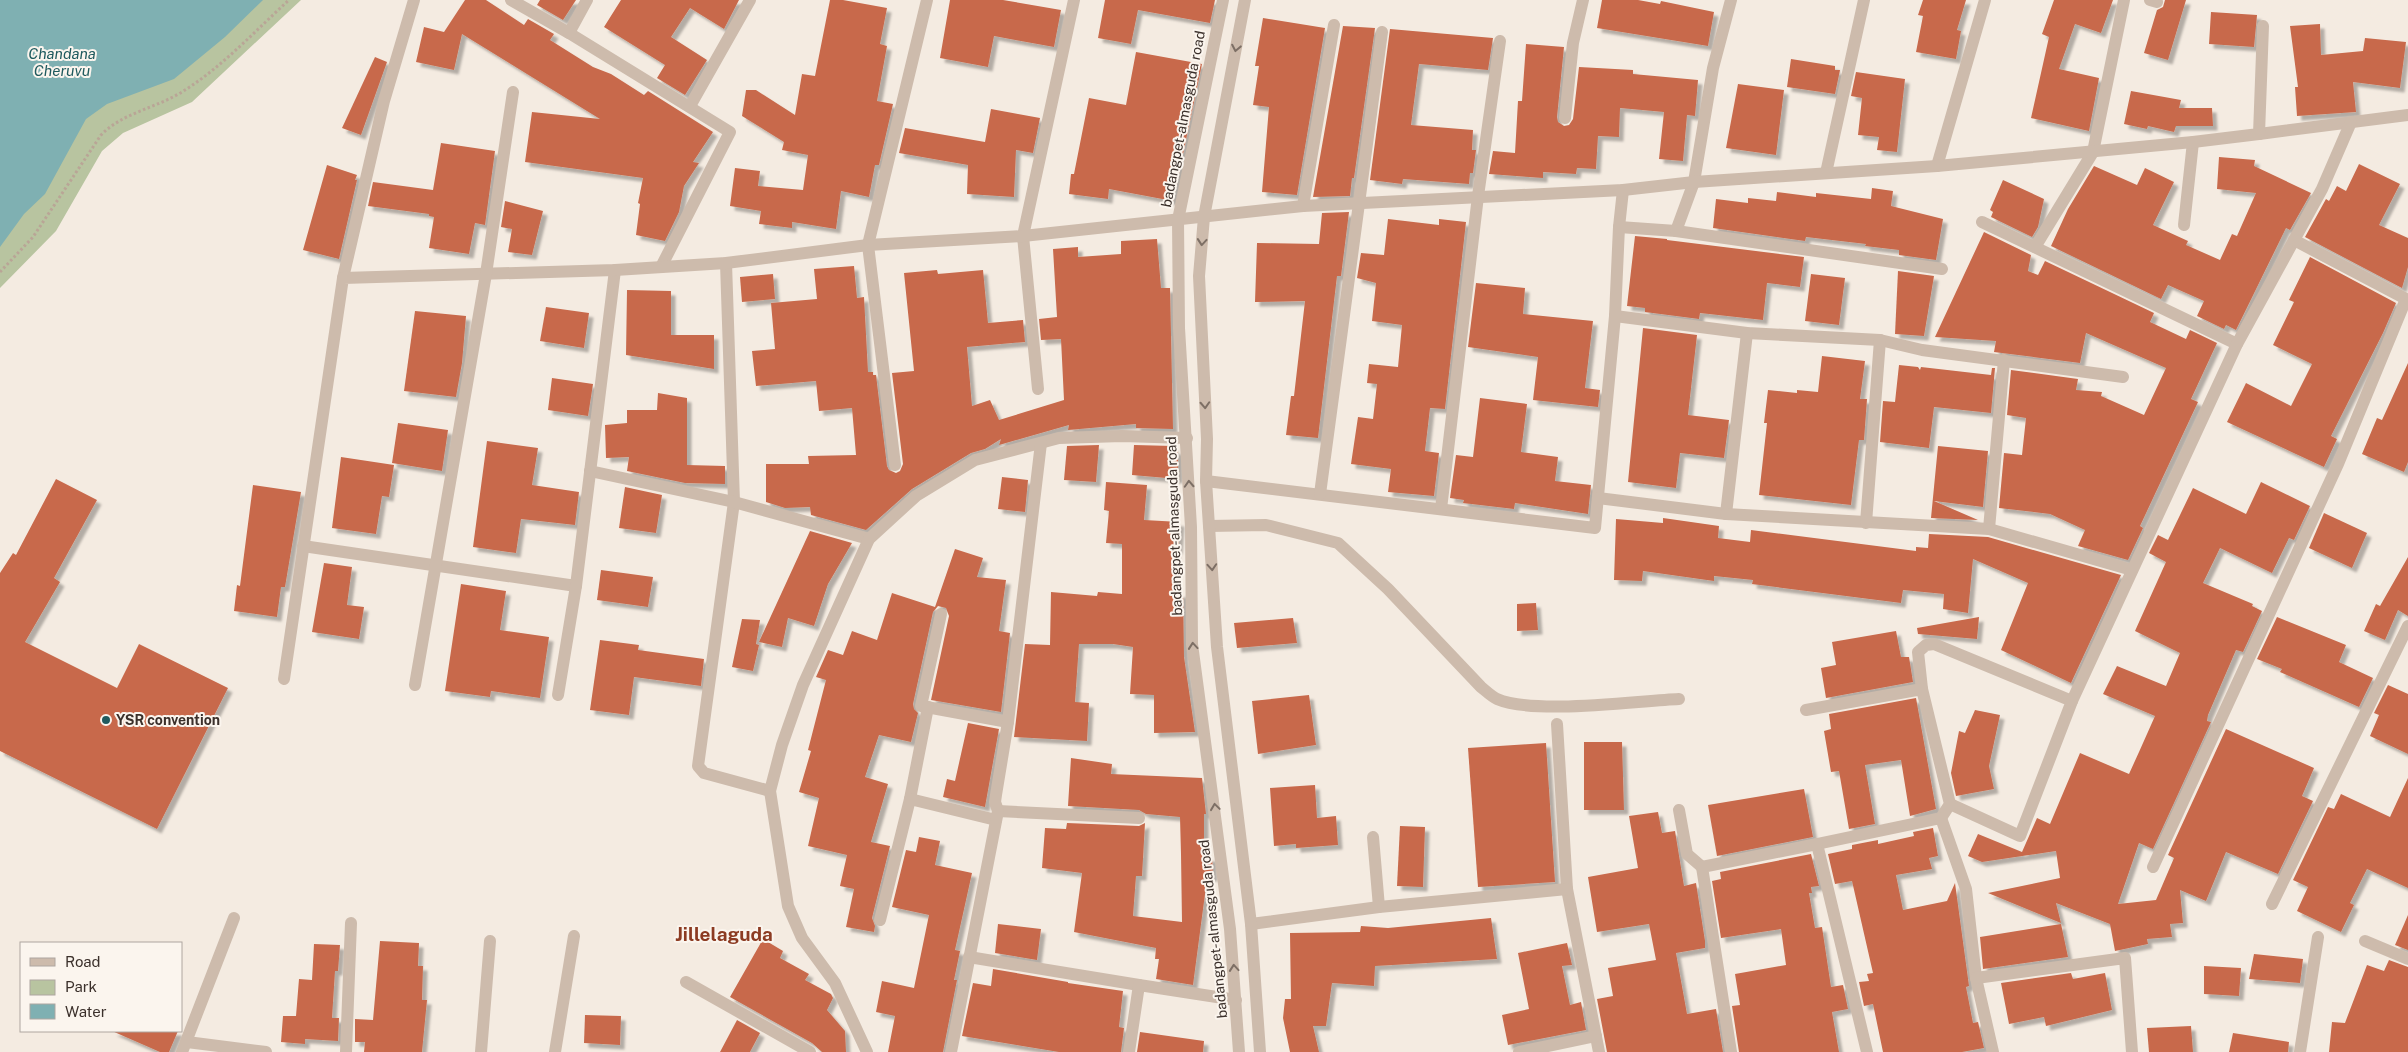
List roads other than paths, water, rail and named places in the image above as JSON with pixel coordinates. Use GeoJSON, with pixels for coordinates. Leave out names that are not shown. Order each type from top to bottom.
{"type":"FeatureCollection","features":[{"type":"Feature","properties":{"kind":"street"},"geometry":{"type":"LineString","coordinates":[[284,679],[343,278],[388,84],[414,0]]}},
{"type":"Feature","properties":{"kind":"street"},"geometry":{"type":"LineString","coordinates":[[511,0],[569,33],[730,132],[661,268]]}},
{"type":"Feature","properties":{"kind":"street"},"geometry":{"type":"LineString","coordinates":[[569,33],[587,0]]}},
{"type":"Feature","properties":{"kind":"street"},"geometry":{"type":"LineString","coordinates":[[690,106],[750,0]]}},
{"type":"Feature","properties":{"kind":"street"},"geometry":{"type":"LineString","coordinates":[[895,465],[868,246],[927,0]]}},
{"type":"Feature","properties":{"kind":"street"},"geometry":{"type":"LineString","coordinates":[[1038,389],[1023,236],[1074,0]]}},
{"type":"Feature","properties":{"kind":"street","name":"badangpet-almasguda road"},"geometry":{"type":"LineString","coordinates":[[1223,0],[1178,220],[1179,328],[1191,527],[1192,644],[1218,824],[1236,1000],[1239,1052]]}},
{"type":"Feature","properties":{"kind":"street"},"geometry":{"type":"LineString","coordinates":[[1245,0],[1204,217],[1199,276],[1207,439],[1206,481],[1218,647],[1251,924],[1260,1052]]}},
{"type":"Feature","properties":{"kind":"street"},"geometry":{"type":"LineString","coordinates":[[1565,118],[1573,43],[1583,0]]}},
{"type":"Feature","properties":{"kind":"street"},"geometry":{"type":"LineString","coordinates":[[1676,231],[1694,182],[1713,68],[1731,0]]}},
{"type":"Feature","properties":{"kind":"street"},"geometry":{"type":"LineString","coordinates":[[1826,173],[1864,0]]}},
{"type":"Feature","properties":{"kind":"street"},"geometry":{"type":"LineString","coordinates":[[1937,166],[1984,0]]}},
{"type":"Feature","properties":{"kind":"street"},"geometry":{"type":"LineString","coordinates":[[2035,247],[2093,152],[2124,0]]}},
{"type":"Feature","properties":{"kind":"street"},"geometry":{"type":"LineString","coordinates":[[1303,206],[1334,25]]}},
{"type":"Feature","properties":{"kind":"street"},"geometry":{"type":"LineString","coordinates":[[2259,134],[2264,26]]}},
{"type":"Feature","properties":{"kind":"street"},"geometry":{"type":"LineString","coordinates":[[1320,494],[1382,32]]}},
{"type":"Feature","properties":{"kind":"street"},"geometry":{"type":"LineString","coordinates":[[1441,510],[1478,196],[1500,41]]}},
{"type":"Feature","properties":{"kind":"street"},"geometry":{"type":"LineString","coordinates":[[415,686],[486,274],[513,92]]}},
{"type":"Feature","properties":{"kind":"street"},"geometry":{"type":"LineString","coordinates":[[343,278],[615,270],[726,263],[868,246],[1023,236],[1303,206],[1358,205],[1478,196],[1623,190],[1694,182],[1937,166],[2193,142],[2408,115]]}},
{"type":"Feature","properties":{"kind":"street"},"geometry":{"type":"LineString","coordinates":[[1950,804],[2020,836],[2072,701],[2132,570],[2237,344],[2322,189],[2351,122]]}},
{"type":"Feature","properties":{"kind":"street"},"geometry":{"type":"LineString","coordinates":[[2184,225],[2193,142]]}},
{"type":"Feature","properties":{"kind":"street"},"geometry":{"type":"LineString","coordinates":[[1206,481],[1595,528],[1615,316],[1619,227],[1623,190]]}},
{"type":"Feature","properties":{"kind":"street"},"geometry":{"type":"LineString","coordinates":[[1982,222],[2237,344]]}},
{"type":"Feature","properties":{"kind":"street"},"geometry":{"type":"LineString","coordinates":[[1619,227],[1676,231],[1942,269]]}},
{"type":"Feature","properties":{"kind":"street"},"geometry":{"type":"LineString","coordinates":[[2152,867],[2338,464],[2407,297],[2294,240]]}},
{"type":"Feature","properties":{"kind":"street"},"geometry":{"type":"LineString","coordinates":[[726,263],[734,502],[698,766],[704,773],[770,791]]}},
{"type":"Feature","properties":{"kind":"street"},"geometry":{"type":"LineString","coordinates":[[558,695],[576,586],[615,270]]}},
{"type":"Feature","properties":{"kind":"street"},"geometry":{"type":"LineString","coordinates":[[1615,316],[1747,333],[1880,340],[1922,350],[2122,377]]}},
{"type":"Feature","properties":{"kind":"street"},"geometry":{"type":"LineString","coordinates":[[1726,514],[1747,333]]}},
{"type":"Feature","properties":{"kind":"street"},"geometry":{"type":"LineString","coordinates":[[1866,523],[1880,340]]}},
{"type":"Feature","properties":{"kind":"street"},"geometry":{"type":"LineString","coordinates":[[1988,529],[2004,360]]}},
{"type":"Feature","properties":{"kind":"street"},"geometry":{"type":"LineString","coordinates":[[867,1052],[835,983],[802,938],[788,906],[770,791],[782,745],[803,685],[869,538],[916,496],[975,460],[1059,438],[1187,438]]}},
{"type":"Feature","properties":{"kind":"street"},"geometry":{"type":"LineString","coordinates":[[951,1052],[997,815],[996,795],[1008,722],[1041,443]]}},
{"type":"Feature","properties":{"kind":"street"},"geometry":{"type":"LineString","coordinates":[[590,471],[734,502],[869,538]]}},
{"type":"Feature","properties":{"kind":"street"},"geometry":{"type":"LineString","coordinates":[[1598,498],[1726,514],[1988,529],[2132,570]]}},
{"type":"Feature","properties":{"kind":"street"},"geometry":{"type":"LineString","coordinates":[[1209,526],[1266,526],[1338,543],[1388,589],[1481,688],[1496,698],[1518,704],[1556,706],[1679,699]]}},
{"type":"Feature","properties":{"kind":"street"},"geometry":{"type":"LineString","coordinates":[[303,546],[576,586]]}},
{"type":"Feature","properties":{"kind":"street"},"geometry":{"type":"LineString","coordinates":[[941,614],[921,706],[1008,722]]}},
{"type":"Feature","properties":{"kind":"street"},"geometry":{"type":"LineString","coordinates":[[2272,904],[2408,626]]}},
{"type":"Feature","properties":{"kind":"street"},"geometry":{"type":"LineString","coordinates":[[1993,1052],[1976,978],[1966,889],[1942,818],[1950,804],[1922,689],[1918,652],[1926,645],[1934,644],[2072,701]]}},
{"type":"Feature","properties":{"kind":"street"},"geometry":{"type":"LineString","coordinates":[[1806,710],[1922,689]]}},
{"type":"Feature","properties":{"kind":"street"},"geometry":{"type":"LineString","coordinates":[[1556,706],[1567,889],[1599,1052]]}},
{"type":"Feature","properties":{"kind":"street"},"geometry":{"type":"LineString","coordinates":[[880,920],[910,799],[928,707]]}},
{"type":"Feature","properties":{"kind":"street"},"geometry":{"type":"LineString","coordinates":[[910,799],[997,815],[1139,818]]}},
{"type":"Feature","properties":{"kind":"street"},"geometry":{"type":"LineString","coordinates":[[1679,810],[1687,854],[1702,867],[1731,1052]]}},
{"type":"Feature","properties":{"kind":"street"},"geometry":{"type":"LineString","coordinates":[[1702,867],[1942,818]]}},
{"type":"Feature","properties":{"kind":"street"},"geometry":{"type":"LineString","coordinates":[[1372,837],[1379,907]]}},
{"type":"Feature","properties":{"kind":"street"},"geometry":{"type":"LineString","coordinates":[[1817,844],[1868,1052]]}},
{"type":"Feature","properties":{"kind":"street"},"geometry":{"type":"LineString","coordinates":[[1251,924],[1379,907],[1567,889]]}},
{"type":"Feature","properties":{"kind":"street"},"geometry":{"type":"LineString","coordinates":[[234,918],[184,1047],[266,1052]]}},
{"type":"Feature","properties":{"kind":"street"},"geometry":{"type":"LineString","coordinates":[[346,1052],[351,923]]}},
{"type":"Feature","properties":{"kind":"street"},"geometry":{"type":"LineString","coordinates":[[555,1052],[574,936]]}},
{"type":"Feature","properties":{"kind":"street"},"geometry":{"type":"LineString","coordinates":[[2300,1052],[2318,937]]}},
{"type":"Feature","properties":{"kind":"street"},"geometry":{"type":"LineString","coordinates":[[482,1052],[490,941]]}},
{"type":"Feature","properties":{"kind":"street"},"geometry":{"type":"LineString","coordinates":[[2365,941],[2408,960]]}},
{"type":"Feature","properties":{"kind":"street"},"geometry":{"type":"LineString","coordinates":[[969,957],[1236,1000]]}},
{"type":"Feature","properties":{"kind":"street"},"geometry":{"type":"LineString","coordinates":[[1976,978],[2124,958],[2132,1052]]}},
{"type":"Feature","properties":{"kind":"street"},"geometry":{"type":"LineString","coordinates":[[686,982],[810,1052]]}},
{"type":"Feature","properties":{"kind":"street"},"geometry":{"type":"LineString","coordinates":[[1129,1052],[1139,985]]}},
{"type":"Feature","properties":{"kind":"street"},"geometry":{"type":"LineString","coordinates":[[1519,1052],[1596,1036]]}},
{"type":"Feature","properties":{"kind":"water","name":"Chandana Cheruvu"},"geometry":{"type":"Polygon","coordinates":[[[0,0],[263,0],[225,37],[174,79],[107,104],[86,119],[45,194],[24,214],[0,247],[0,0]]]}},
{"type":"Feature","properties":{"kind":"place","name":"YSR convention"},"geometry":{"type":"Point","coordinates":[106,720]}},
{"type":"Feature","properties":{"kind":"district","name":"Jillelaguda"},"geometry":{"type":"Point","coordinates":[724,934]}}]}
